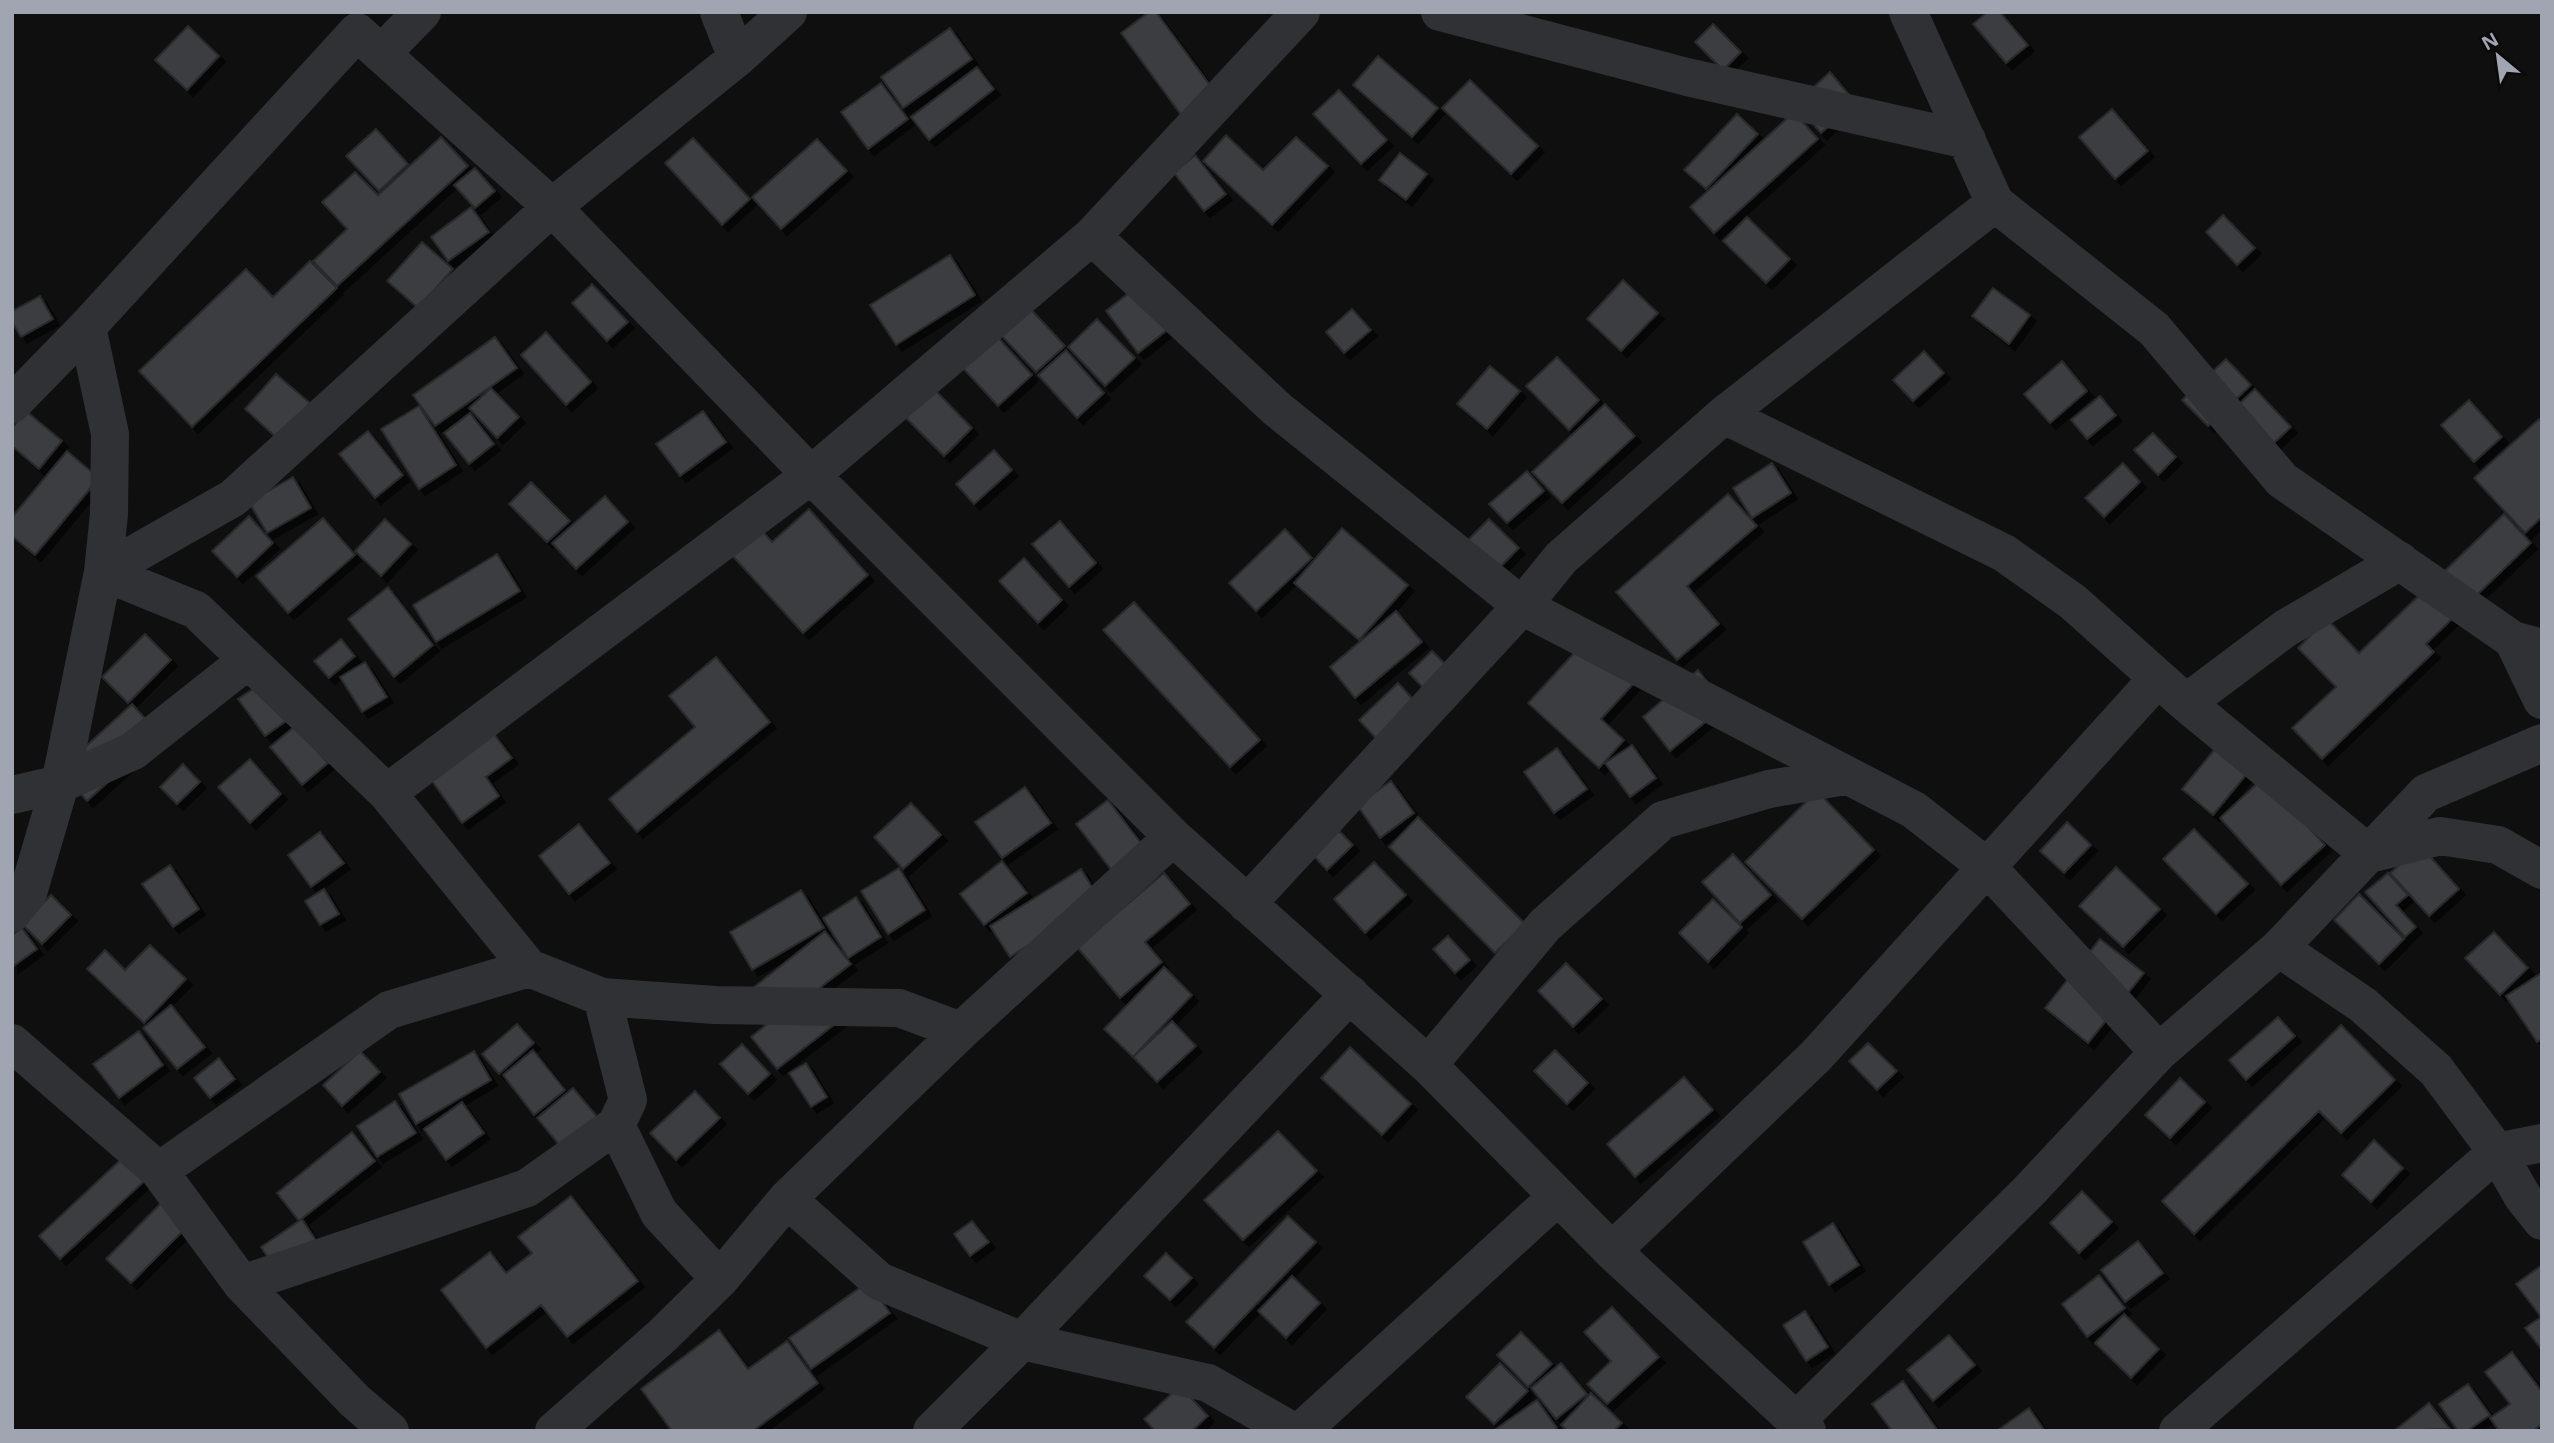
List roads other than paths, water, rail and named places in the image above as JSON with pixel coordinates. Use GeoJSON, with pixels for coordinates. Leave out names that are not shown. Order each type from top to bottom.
{"type":"FeatureCollection","features":[{"type":"Feature","properties":{"kind":"street"},"geometry":{"type":"LineString","coordinates":[[381,54],[422,12]]}},
{"type":"Feature","properties":{"kind":"street"},"geometry":{"type":"LineString","coordinates":[[719,12],[737,58]]}},
{"type":"Feature","properties":{"kind":"street"},"geometry":{"type":"LineString","coordinates":[[103,572],[233,498],[552,207],[737,58],[788,12]]}},
{"type":"Feature","properties":{"kind":"street"},"geometry":{"type":"LineString","coordinates":[[387,793],[811,475],[1092,236],[1301,12]]}},
{"type":"Feature","properties":{"kind":"street"},"geometry":{"type":"LineString","coordinates":[[1440,12],[1687,77],[1967,140]]}},
{"type":"Feature","properties":{"kind":"street"},"geometry":{"type":"LineString","coordinates":[[1908,12],[1995,202],[2154,329],[2282,480],[2528,644],[2542,700]]}},
{"type":"Feature","properties":{"kind":"street"},"geometry":{"type":"LineString","coordinates":[[12,404],[357,32],[552,207],[811,475],[1172,838],[1428,1065],[1612,1251],[1802,1426],[2160,1052],[2279,947],[2426,793],[2542,743]]}},
{"type":"Feature","properties":{"kind":"street"},"geometry":{"type":"LineString","coordinates":[[1247,904],[1522,606],[1561,558],[1724,415],[1995,202]]}},
{"type":"Feature","properties":{"kind":"street"},"geometry":{"type":"LineString","coordinates":[[1092,236],[1277,409],[1522,606],[1844,776],[1914,810],[1987,867],[2160,1052]]}},
{"type":"Feature","properties":{"kind":"street"},"geometry":{"type":"LineString","coordinates":[[12,913],[29,893],[60,784],[103,572],[109,513],[110,434],[86,327]]}},
{"type":"Feature","properties":{"kind":"street"},"geometry":{"type":"LineString","coordinates":[[1724,415],[2004,553],[2073,602],[2172,691],[2369,853]]}},
{"type":"Feature","properties":{"kind":"street"},"geometry":{"type":"LineString","coordinates":[[1612,1251],[1816,1056],[1987,867],[2172,691],[2400,561]]}},
{"type":"Feature","properties":{"kind":"street"},"geometry":{"type":"LineString","coordinates":[[103,572],[196,610],[387,793],[529,968],[602,997],[715,1005],[899,1008],[961,1031]]}},
{"type":"Feature","properties":{"kind":"street"},"geometry":{"type":"LineString","coordinates":[[12,795],[60,784],[134,751],[248,660]]}},
{"type":"Feature","properties":{"kind":"street"},"geometry":{"type":"LineString","coordinates":[[1428,1065],[1545,925],[1663,821],[1769,789],[1844,776]]}},
{"type":"Feature","properties":{"kind":"street"},"geometry":{"type":"LineString","coordinates":[[2369,853],[2440,836],[2498,845],[2542,870]]}},
{"type":"Feature","properties":{"kind":"street"},"geometry":{"type":"LineString","coordinates":[[554,1431],[662,1336],[720,1279],[787,1199],[961,1031],[1172,838]]}},
{"type":"Feature","properties":{"kind":"street"},"geometry":{"type":"LineString","coordinates":[[2279,947],[2363,1005],[2436,1070],[2497,1152],[2523,1197],[2542,1221]]}},
{"type":"Feature","properties":{"kind":"street"},"geometry":{"type":"LineString","coordinates":[[159,1171],[390,1010],[529,968]]}},
{"type":"Feature","properties":{"kind":"street"},"geometry":{"type":"LineString","coordinates":[[932,1431],[1023,1342],[1350,994]]}},
{"type":"Feature","properties":{"kind":"street"},"geometry":{"type":"LineString","coordinates":[[242,1284],[527,1188],[616,1125],[628,1100],[602,997]]}},
{"type":"Feature","properties":{"kind":"street"},"geometry":{"type":"LineString","coordinates":[[12,1043],[159,1171],[242,1284],[355,1401],[390,1431]]}},
{"type":"Feature","properties":{"kind":"street"},"geometry":{"type":"LineString","coordinates":[[616,1125],[659,1213],[720,1279]]}},
{"type":"Feature","properties":{"kind":"street"},"geometry":{"type":"LineString","coordinates":[[2178,1431],[2497,1152],[2542,1143]]}},
{"type":"Feature","properties":{"kind":"street"},"geometry":{"type":"LineString","coordinates":[[1301,1431],[1557,1197]]}},
{"type":"Feature","properties":{"kind":"street"},"geometry":{"type":"LineString","coordinates":[[787,1199],[879,1281],[1023,1342],[1208,1384],[1292,1431]]}}]}
